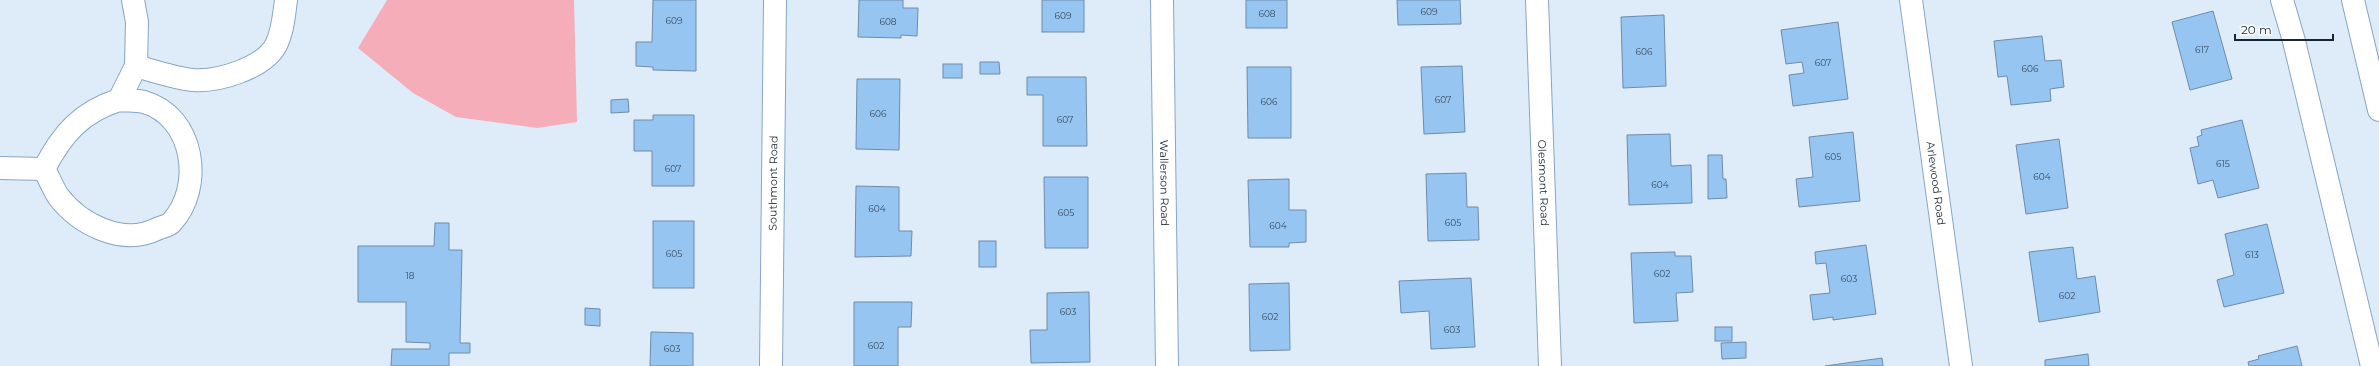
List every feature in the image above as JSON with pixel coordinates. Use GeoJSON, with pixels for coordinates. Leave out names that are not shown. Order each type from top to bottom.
{"type":"FeatureCollection","features":[{"type":"Feature","properties":{"kind":"street"},"geometry":{"type":"LineString","coordinates":[[119,100],[136,66],[137,22],[133,0]]}},
{"type":"Feature","properties":{"kind":"street"},"geometry":{"type":"LineString","coordinates":[[136,66],[193,80],[230,75],[260,63],[276,45],[284,21],[286,0]]}},
{"type":"Feature","properties":{"kind":"street","name":"Southmont Road"},"geometry":{"type":"LineString","coordinates":[[771,366],[775,0]]}},
{"type":"Feature","properties":{"kind":"street","name":"Wallerson Road"},"geometry":{"type":"LineString","coordinates":[[1162,0],[1167,366]]}},
{"type":"Feature","properties":{"kind":"street","name":"Olesmont Road"},"geometry":{"type":"LineString","coordinates":[[1537,0],[1550,366]]}},
{"type":"Feature","properties":{"kind":"street","name":"Arlewood Road"},"geometry":{"type":"LineString","coordinates":[[1911,0],[1961,366]]}},
{"type":"Feature","properties":{"kind":"street"},"geometry":{"type":"LineString","coordinates":[[2282,0],[2294,41],[2372,366]]}},
{"type":"Feature","properties":{"kind":"street"},"geometry":{"type":"LineString","coordinates":[[2353,0],[2379,110]]}},
{"type":"Feature","properties":{"kind":"street"},"geometry":{"type":"LineString","coordinates":[[119,100],[144,102],[162,112],[179,128],[189,154],[192,180],[183,203],[170,223],[145,235],[121,235],[96,228],[76,214],[58,196],[44,169],[56,145],[77,124],[99,107],[119,100]]}},
{"type":"Feature","properties":{"kind":"street"},"geometry":{"type":"LineString","coordinates":[[0,168],[44,169]]}},
{"type":"Feature","properties":{"kind":"shaded area"},"geometry":{"type":"Polygon","coordinates":[[[387,0],[574,0],[577,122],[537,128],[456,117],[413,93],[358,48],[387,0]]]}},
{"type":"Feature","properties":{"kind":"building"},"geometry":{"type":"Polygon","coordinates":[[[653,0],[696,0],[696,71],[653,70],[653,67],[636,66],[636,42],[652,42],[653,0]]]}},
{"type":"Feature","properties":{"kind":"building"},"geometry":{"type":"Polygon","coordinates":[[[859,0],[903,0],[903,8],[918,8],[917,36],[901,35],[901,38],[858,37],[859,0]]]}},
{"type":"Feature","properties":{"kind":"building"},"geometry":{"type":"Polygon","coordinates":[[[1042,0],[1084,0],[1084,32],[1042,32],[1042,0]]]}},
{"type":"Feature","properties":{"kind":"building"},"geometry":{"type":"Polygon","coordinates":[[[1246,0],[1287,0],[1287,28],[1246,28],[1246,0]]]}},
{"type":"Feature","properties":{"kind":"building"},"geometry":{"type":"Polygon","coordinates":[[[1397,0],[1460,0],[1461,24],[1398,25],[1397,0]]]}},
{"type":"Feature","properties":{"kind":"building"},"geometry":{"type":"Polygon","coordinates":[[[2213,11],[2232,79],[2190,90],[2172,22],[2213,11]]]}},
{"type":"Feature","properties":{"kind":"building"},"geometry":{"type":"Polygon","coordinates":[[[1664,15],[1666,86],[1623,88],[1621,17],[1664,15]]]}},
{"type":"Feature","properties":{"kind":"building"},"geometry":{"type":"Polygon","coordinates":[[[1838,22],[1848,99],[1793,106],[1789,75],[1804,73],[1802,62],[1786,64],[1781,30],[1838,22]]]}},
{"type":"Feature","properties":{"kind":"building"},"geometry":{"type":"Polygon","coordinates":[[[2042,36],[2045,61],[2061,60],[2064,87],[2050,89],[2051,101],[2011,105],[2007,76],[1998,77],[1994,41],[2042,36]]]}},
{"type":"Feature","properties":{"kind":"building"},"geometry":{"type":"Polygon","coordinates":[[[980,62],[999,62],[1000,74],[980,74],[980,62]]]}},
{"type":"Feature","properties":{"kind":"building"},"geometry":{"type":"Polygon","coordinates":[[[943,64],[962,64],[962,78],[943,78],[943,64]]]}},
{"type":"Feature","properties":{"kind":"building"},"geometry":{"type":"Polygon","coordinates":[[[1462,66],[1465,132],[1424,134],[1421,67],[1462,66]]]}},
{"type":"Feature","properties":{"kind":"building"},"geometry":{"type":"Polygon","coordinates":[[[1247,67],[1291,67],[1291,138],[1248,138],[1247,67]]]}},
{"type":"Feature","properties":{"kind":"building"},"geometry":{"type":"Polygon","coordinates":[[[1027,77],[1086,77],[1087,146],[1043,146],[1043,95],[1027,95],[1027,77]]]}},
{"type":"Feature","properties":{"kind":"building"},"geometry":{"type":"Polygon","coordinates":[[[857,79],[900,79],[899,150],[856,149],[857,79]]]}},
{"type":"Feature","properties":{"kind":"building"},"geometry":{"type":"Polygon","coordinates":[[[628,99],[629,112],[611,113],[611,100],[628,99]]]}},
{"type":"Feature","properties":{"kind":"building"},"geometry":{"type":"Polygon","coordinates":[[[653,115],[694,115],[694,186],[652,186],[652,151],[634,151],[634,120],[653,120],[653,115]]]}},
{"type":"Feature","properties":{"kind":"building"},"geometry":{"type":"Polygon","coordinates":[[[2242,120],[2259,188],[2218,198],[2213,180],[2198,184],[2190,148],[2199,146],[2197,137],[2202,135],[2201,130],[2242,120]]]}},
{"type":"Feature","properties":{"kind":"building"},"geometry":{"type":"Polygon","coordinates":[[[1853,132],[1860,201],[1799,207],[1796,179],[1813,177],[1809,137],[1853,132]]]}},
{"type":"Feature","properties":{"kind":"building"},"geometry":{"type":"Polygon","coordinates":[[[1670,134],[1671,166],[1691,165],[1692,203],[1629,205],[1627,135],[1670,134]]]}},
{"type":"Feature","properties":{"kind":"building"},"geometry":{"type":"Polygon","coordinates":[[[2059,139],[2068,208],[2026,214],[2016,145],[2059,139]]]}},
{"type":"Feature","properties":{"kind":"building"},"geometry":{"type":"Polygon","coordinates":[[[1708,155],[1722,155],[1723,179],[1726,179],[1727,198],[1708,199],[1708,155]]]}},
{"type":"Feature","properties":{"kind":"building"},"geometry":{"type":"Polygon","coordinates":[[[1466,173],[1467,207],[1478,207],[1479,240],[1428,241],[1426,174],[1466,173]]]}},
{"type":"Feature","properties":{"kind":"building"},"geometry":{"type":"Polygon","coordinates":[[[1044,177],[1088,177],[1088,248],[1045,248],[1044,177]]]}},
{"type":"Feature","properties":{"kind":"building"},"geometry":{"type":"Polygon","coordinates":[[[1289,179],[1289,210],[1306,210],[1306,242],[1289,243],[1289,247],[1250,247],[1248,180],[1289,179]]]}},
{"type":"Feature","properties":{"kind":"building"},"geometry":{"type":"Polygon","coordinates":[[[856,186],[899,187],[899,231],[912,231],[911,256],[855,257],[856,186]]]}},
{"type":"Feature","properties":{"kind":"building"},"geometry":{"type":"Polygon","coordinates":[[[653,221],[694,221],[694,288],[653,288],[653,221]]]}},
{"type":"Feature","properties":{"kind":"building"},"geometry":{"type":"Polygon","coordinates":[[[435,223],[449,223],[449,250],[462,250],[460,343],[470,343],[470,353],[449,353],[449,366],[391,366],[392,349],[430,349],[430,343],[406,342],[406,302],[358,302],[358,246],[434,246],[435,223]]]}},
{"type":"Feature","properties":{"kind":"building"},"geometry":{"type":"Polygon","coordinates":[[[2267,224],[2284,293],[2224,307],[2217,280],[2234,275],[2225,234],[2267,224]]]}},
{"type":"Feature","properties":{"kind":"building"},"geometry":{"type":"Polygon","coordinates":[[[979,241],[996,241],[996,267],[979,267],[979,241]]]}},
{"type":"Feature","properties":{"kind":"building"},"geometry":{"type":"Polygon","coordinates":[[[1866,245],[1876,314],[1833,320],[1833,317],[1813,320],[1810,295],[1830,293],[1826,263],[1816,264],[1815,252],[1866,245]]]}},
{"type":"Feature","properties":{"kind":"building"},"geometry":{"type":"Polygon","coordinates":[[[2073,247],[2077,279],[2095,276],[2100,312],[2039,322],[2029,252],[2073,247]]]}},
{"type":"Feature","properties":{"kind":"building"},"geometry":{"type":"Polygon","coordinates":[[[1675,252],[1675,256],[1691,256],[1693,292],[1676,293],[1678,321],[1634,323],[1631,253],[1675,252]]]}},
{"type":"Feature","properties":{"kind":"building"},"geometry":{"type":"Polygon","coordinates":[[[1471,278],[1475,347],[1431,349],[1429,311],[1401,313],[1399,281],[1471,278]]]}},
{"type":"Feature","properties":{"kind":"building"},"geometry":{"type":"Polygon","coordinates":[[[1289,283],[1290,350],[1250,351],[1249,284],[1289,283]]]}},
{"type":"Feature","properties":{"kind":"building"},"geometry":{"type":"Polygon","coordinates":[[[1089,292],[1090,362],[1031,363],[1030,330],[1047,330],[1047,293],[1089,292]]]}},
{"type":"Feature","properties":{"kind":"building"},"geometry":{"type":"Polygon","coordinates":[[[854,302],[912,302],[911,327],[898,327],[898,366],[854,366],[854,302]]]}},
{"type":"Feature","properties":{"kind":"building"},"geometry":{"type":"Polygon","coordinates":[[[585,308],[600,309],[600,326],[585,325],[585,308]]]}},
{"type":"Feature","properties":{"kind":"building"},"geometry":{"type":"Polygon","coordinates":[[[1715,327],[1732,327],[1732,341],[1715,341],[1715,327]]]}},
{"type":"Feature","properties":{"kind":"building"},"geometry":{"type":"Polygon","coordinates":[[[651,332],[693,333],[693,366],[650,366],[651,332]]]}},
{"type":"Feature","properties":{"kind":"building"},"geometry":{"type":"Polygon","coordinates":[[[1746,342],[1746,358],[1722,359],[1721,343],[1746,342]]]}},
{"type":"Feature","properties":{"kind":"building"},"geometry":{"type":"Polygon","coordinates":[[[2297,346],[2302,366],[2249,366],[2248,362],[2259,359],[2258,356],[2297,346]]]}},
{"type":"Feature","properties":{"kind":"building"},"geometry":{"type":"Polygon","coordinates":[[[2088,354],[2089,366],[2045,366],[2045,360],[2088,354]]]}},
{"type":"Feature","properties":{"kind":"building"},"geometry":{"type":"Polygon","coordinates":[[[1882,358],[1883,366],[1825,366],[1882,358]]]}}]}
